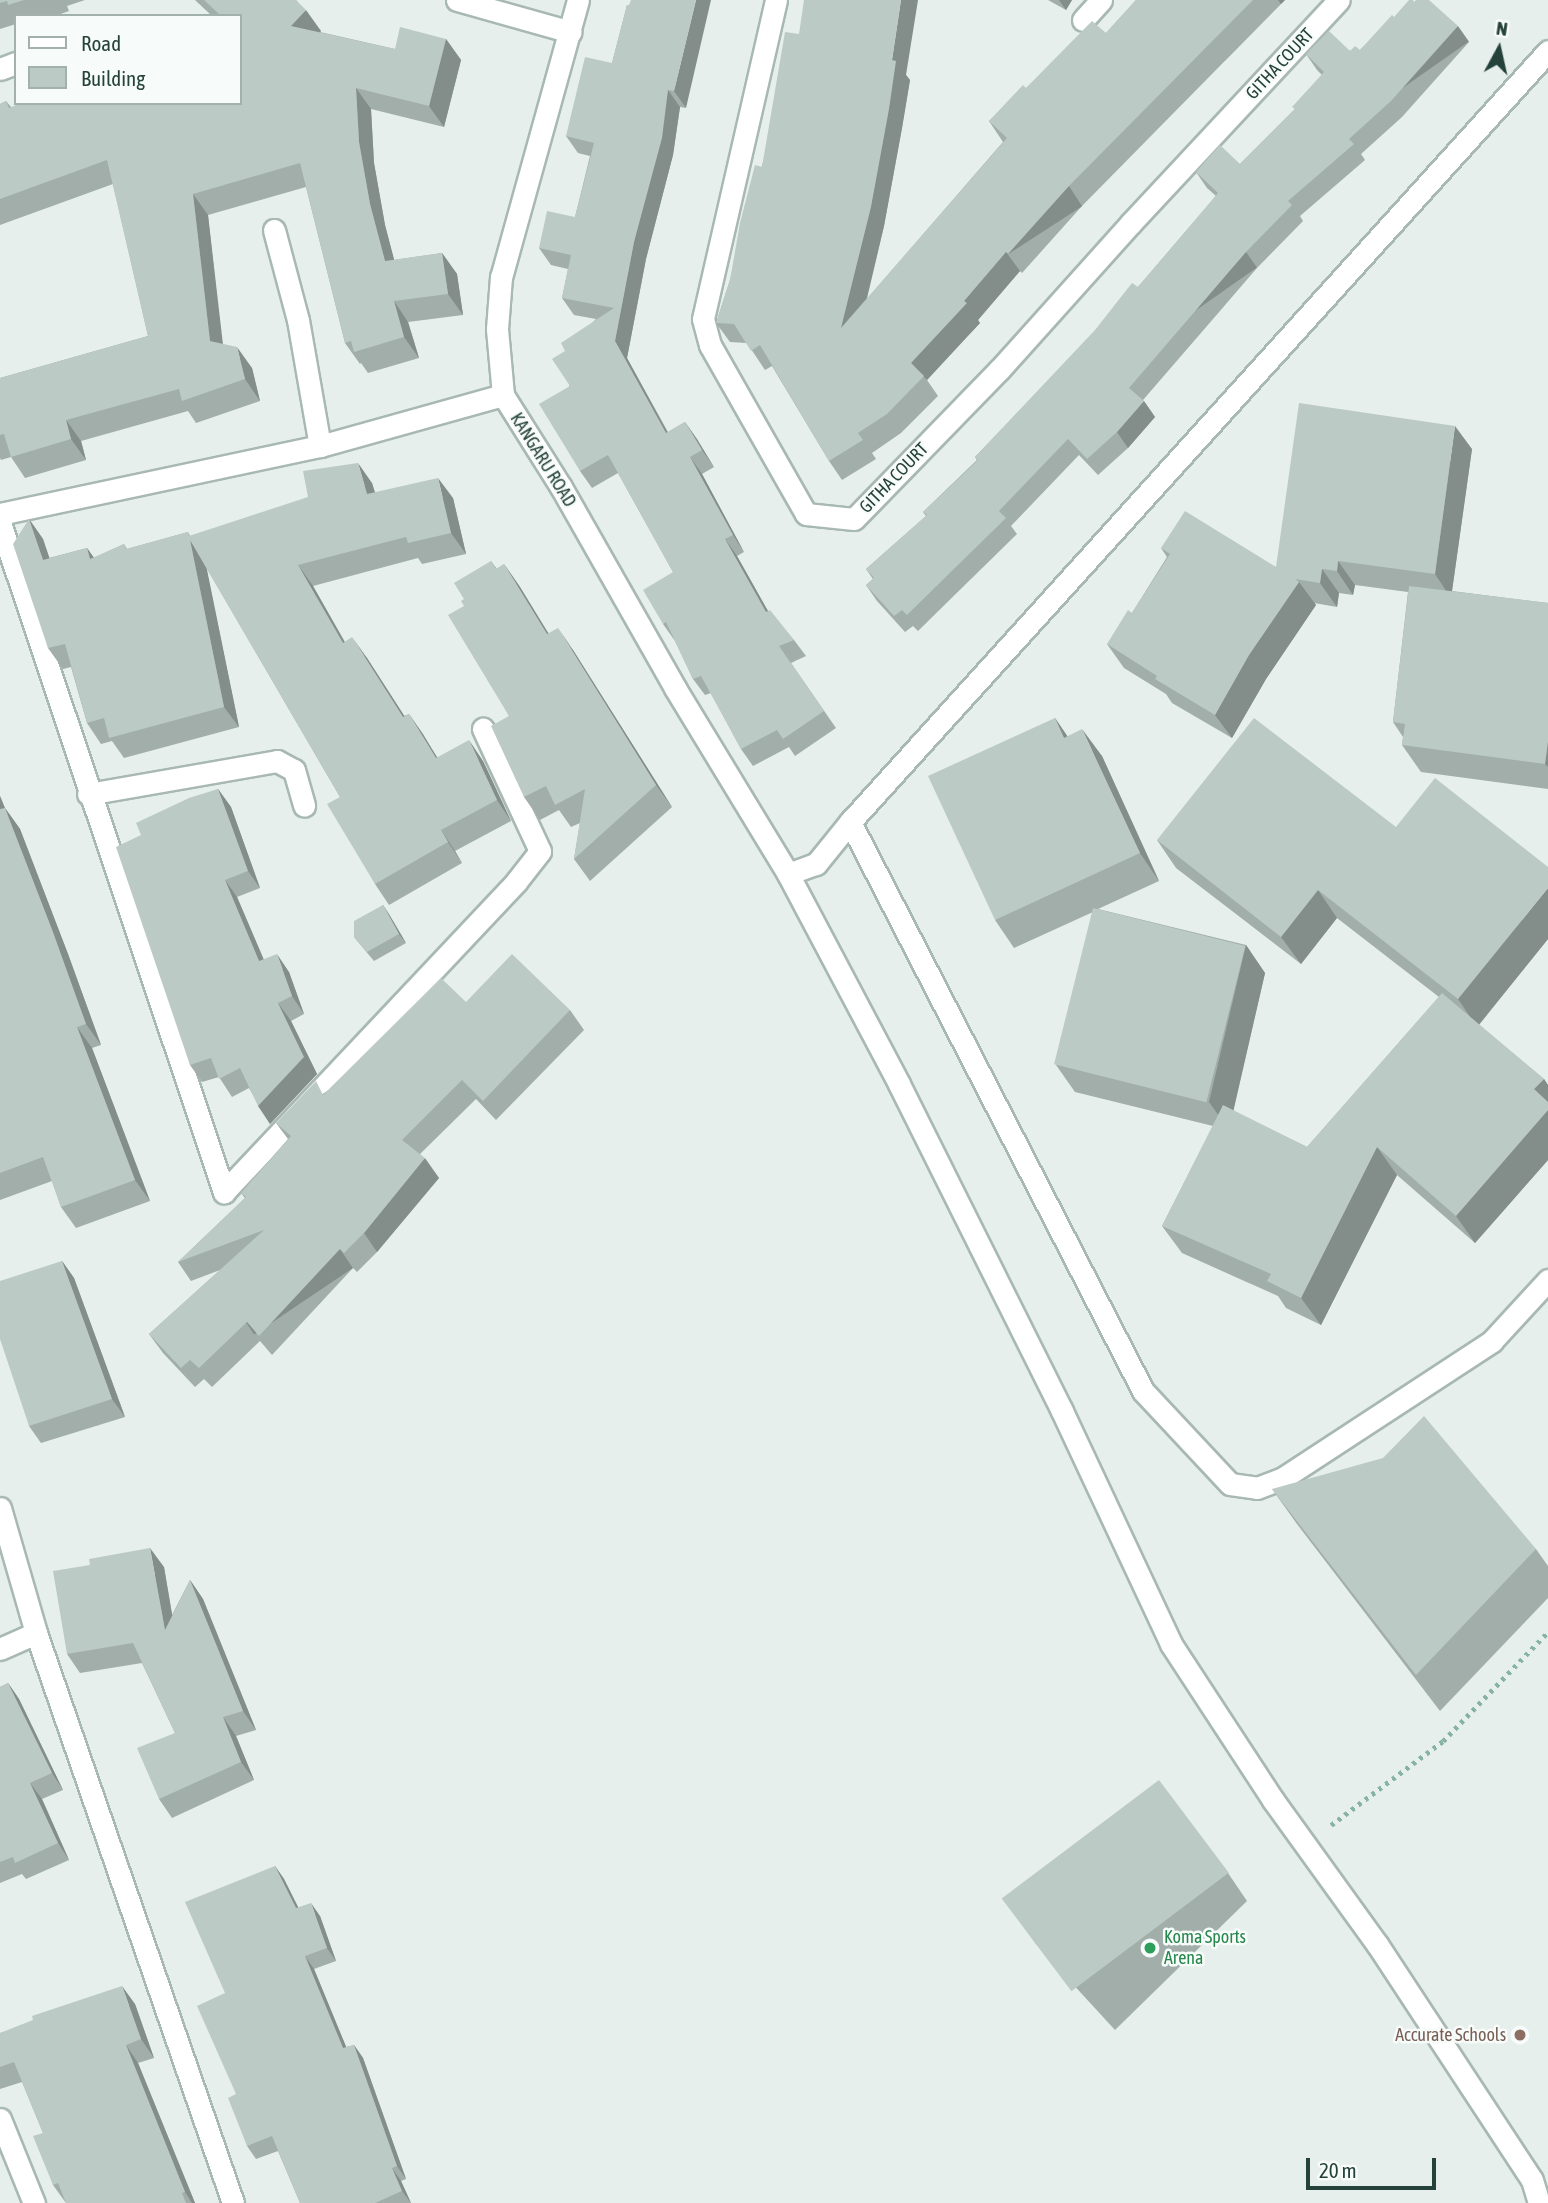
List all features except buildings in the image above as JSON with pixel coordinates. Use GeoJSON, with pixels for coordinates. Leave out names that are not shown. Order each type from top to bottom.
{"type":"FeatureCollection","features":[{"type":"Feature","properties":{"kind":"street"},"geometry":{"type":"LineString","coordinates":[[457,0],[570,32]]}},
{"type":"Feature","properties":{"kind":"street","name":"KANGARU ROAD"},"geometry":{"type":"LineString","coordinates":[[578,0],[501,277],[497,329],[503,395],[561,487],[675,688],[788,874],[917,1120],[1062,1411],[1171,1644],[1305,1845],[1377,1944],[1532,2180],[1539,2203]]}},
{"type":"Feature","properties":{"kind":"street","name":"GITHA COURT"},"geometry":{"type":"LineString","coordinates":[[776,0],[703,319],[710,345],[806,514],[854,519],[1000,369],[1339,0]]}},
{"type":"Feature","properties":{"kind":"street"},"geometry":{"type":"LineString","coordinates":[[1083,20],[1101,0]]}},
{"type":"Feature","properties":{"kind":"street"},"geometry":{"type":"LineString","coordinates":[[788,874],[816,864],[850,822],[1548,51]]}},
{"type":"Feature","properties":{"kind":"street"},"geometry":{"type":"LineString","coordinates":[[274,230],[298,320],[320,446]]}},
{"type":"Feature","properties":{"kind":"street"},"geometry":{"type":"LineString","coordinates":[[0,514],[320,446],[503,395]]}},
{"type":"Feature","properties":{"kind":"street"},"geometry":{"type":"LineString","coordinates":[[0,523],[88,794],[224,1192],[516,882],[540,851],[483,729]]}},
{"type":"Feature","properties":{"kind":"street"},"geometry":{"type":"LineString","coordinates":[[88,794],[277,761],[295,770],[304,806]]}},
{"type":"Feature","properties":{"kind":"street"},"geometry":{"type":"LineString","coordinates":[[850,822],[1143,1391],[1230,1484],[1257,1488],[1283,1478],[1492,1341],[1548,1280]]}},
{"type":"Feature","properties":{"kind":"street"},"geometry":{"type":"LineString","coordinates":[[0,1508],[36,1633],[233,2203]]}},
{"type":"Feature","properties":{"kind":"street"},"geometry":{"type":"LineString","coordinates":[[0,1649],[36,1633]]}},
{"type":"Feature","properties":{"kind":"street"},"geometry":{"type":"LineString","coordinates":[[0,2119],[34,2203]]}},
{"type":"Feature","properties":{"kind":"path"},"geometry":{"type":"LineString","coordinates":[[1305,1845],[1443,1741],[1548,1632]]}},
{"type":"Feature","properties":{"kind":"place","name":"Koma Sports Arena"},"geometry":{"type":"Point","coordinates":[1150,1948]}},
{"type":"Feature","properties":{"kind":"place","name":"Accurate Schools"},"geometry":{"type":"Point","coordinates":[1520,2035]}}]}
